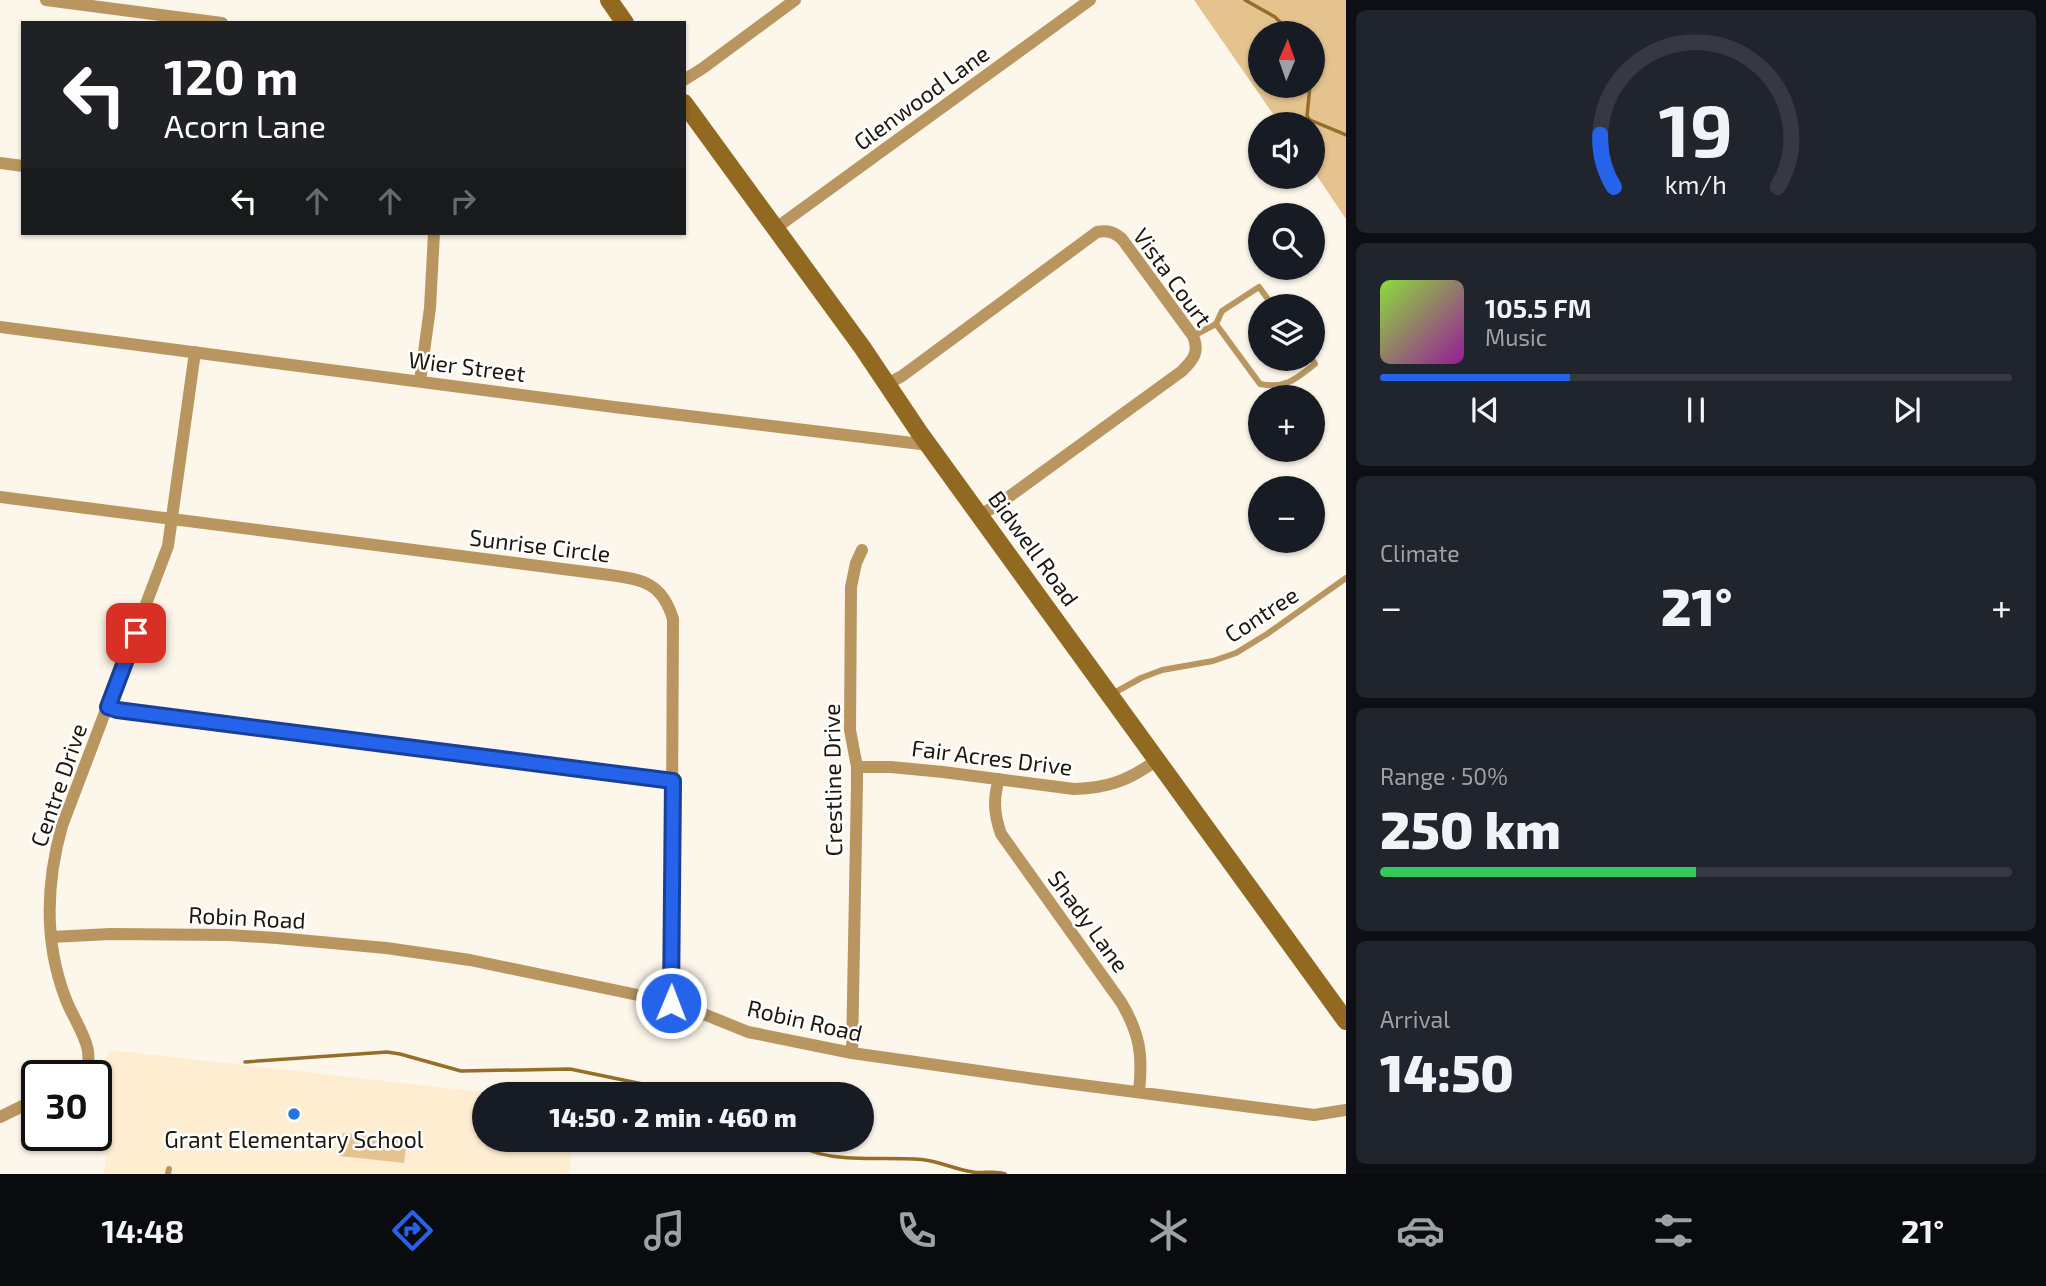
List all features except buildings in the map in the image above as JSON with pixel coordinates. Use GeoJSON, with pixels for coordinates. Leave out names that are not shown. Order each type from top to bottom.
{"type":"FeatureCollection","features":[{"type":"Feature","properties":{"kind":"street"},"geometry":{"type":"LineString","coordinates":[[46,0],[207,21]]}},
{"type":"Feature","properties":{"kind":"street"},"geometry":{"type":"LineString","coordinates":[[609,0],[624,21]]}},
{"type":"Feature","properties":{"kind":"street"},"geometry":{"type":"LineString","coordinates":[[686,79],[795,0]]}},
{"type":"Feature","properties":{"kind":"street","name":"Glenwood Lane"},"geometry":{"type":"LineString","coordinates":[[776,228],[1090,0]]}},
{"type":"Feature","properties":{"kind":"street","name":"Bidwell Road"},"geometry":{"type":"LineString","coordinates":[[686,106],[862,346],[929,445],[1346,1021]]}},
{"type":"Feature","properties":{"kind":"street"},"geometry":{"type":"LineString","coordinates":[[0,163],[21,166]]}},
{"type":"Feature","properties":{"kind":"street","name":"Vista Court"},"geometry":{"type":"LineString","coordinates":[[887,384],[902,376],[1097,232],[1106,230],[1122,239],[1193,336],[1197,351],[1193,361],[1182,371],[980,515]]}},
{"type":"Feature","properties":{"kind":"street"},"geometry":{"type":"LineString","coordinates":[[420,381],[430,308],[434,235]]}},
{"type":"Feature","properties":{"kind":"street","name":"Wier Street"},"geometry":{"type":"LineString","coordinates":[[0,327],[929,445]]}},
{"type":"Feature","properties":{"kind":"street","name":"Centre Drive"},"geometry":{"type":"LineString","coordinates":[[88,1060],[90,1055],[65,999],[58,975],[51,937],[50,880],[62,826],[169,546],[195,352]]}},
{"type":"Feature","properties":{"kind":"street","name":"Sunrise Circle"},"geometry":{"type":"LineString","coordinates":[[0,497],[610,575],[646,582],[662,595],[673,619],[671,1003]]}},
{"type":"Feature","properties":{"kind":"street","name":"Crestline Drive"},"geometry":{"type":"LineString","coordinates":[[852,1053],[857,767],[850,730],[851,587],[862,550]]}},
{"type":"Feature","properties":{"kind":"street"},"geometry":{"type":"LineString","coordinates":[[108,707],[172,718],[673,781]]}},
{"type":"Feature","properties":{"kind":"street","name":"Fair Acres Drive"},"geometry":{"type":"LineString","coordinates":[[857,767],[891,767],[1088,789],[1115,784],[1157,760]]}},
{"type":"Feature","properties":{"kind":"street","name":"Shady Lane"},"geometry":{"type":"LineString","coordinates":[[999,779],[994,804],[995,818],[1002,834],[1134,1024],[1140,1053],[1139,1092]]}},
{"type":"Feature","properties":{"kind":"street","name":"Robin Road"},"geometry":{"type":"LineString","coordinates":[[51,937],[110,934],[229,935],[386,948],[470,960],[657,999],[748,1032],[852,1053],[1314,1115],[1346,1110]]}},
{"type":"Feature","properties":{"kind":"street"},"geometry":{"type":"LineString","coordinates":[[0,1117],[21,1107]]}},
{"type":"Feature","properties":{"kind":"lane"},"geometry":{"type":"LineString","coordinates":[[1249,294],[1259,288],[1264,294]]}},
{"type":"Feature","properties":{"kind":"lane"},"geometry":{"type":"LineString","coordinates":[[1193,336],[1216,324],[1222,311],[1248,295]]}},
{"type":"Feature","properties":{"kind":"lane"},"geometry":{"type":"LineString","coordinates":[[1216,324],[1248,368]]}},
{"type":"Feature","properties":{"kind":"lane"},"geometry":{"type":"LineString","coordinates":[[1250,371],[1260,384],[1271,386],[1290,383],[1306,371]]}},
{"type":"Feature","properties":{"kind":"lane","name":"Contree"},"geometry":{"type":"LineString","coordinates":[[1110,695],[1140,678],[1162,670],[1213,661],[1236,653],[1346,578]]}},
{"type":"Feature","properties":{"kind":"shaded area"},"geometry":{"type":"Polygon","coordinates":[[[1194,0],[1346,0],[1346,219],[1325,188],[1325,112],[1272,112],[1262,98],[1325,98],[1325,21],[1248,21],[1248,78],[1194,0]]]}},
{"type":"Feature","properties":{"kind":"shaded area","name":"Grant Elementary School"},"geometry":{"type":"Polygon","coordinates":[[[110,1050],[472,1091],[472,1152],[571,1152],[569,1174],[104,1174],[106,1151],[112,1151],[112,1060],[105,1060],[110,1050]]]}},
{"type":"Feature","properties":{"kind":"shaded area"},"geometry":{"type":"Polygon","coordinates":[[[343,1133],[407,1140],[404,1163],[340,1156],[343,1133]]]}},
{"type":"Feature","properties":{"kind":"waterway"},"geometry":{"type":"LineString","coordinates":[[1245,0],[1279,21]]}},
{"type":"Feature","properties":{"kind":"waterway"},"geometry":{"type":"LineString","coordinates":[[1309,98],[1307,116],[1310,120],[1346,135]]}},
{"type":"Feature","properties":{"kind":"waterway"},"geometry":{"type":"LineString","coordinates":[[245,1062],[387,1052],[461,1071],[570,1069],[633,1082]]}},
{"type":"Feature","properties":{"kind":"waterway"},"geometry":{"type":"LineString","coordinates":[[816,1152],[836,1157],[925,1160],[967,1171],[1005,1174]]}},
{"type":"Feature","properties":{"kind":"place","name":"Grant Elementary School"},"geometry":{"type":"Point","coordinates":[294,1114]}},
{"type":"Feature","properties":{"kind":"route"},"geometry":{"type":"LineString","coordinates":[[136,633],[108,707],[117,710],[673,781],[671,1003]]}}]}
